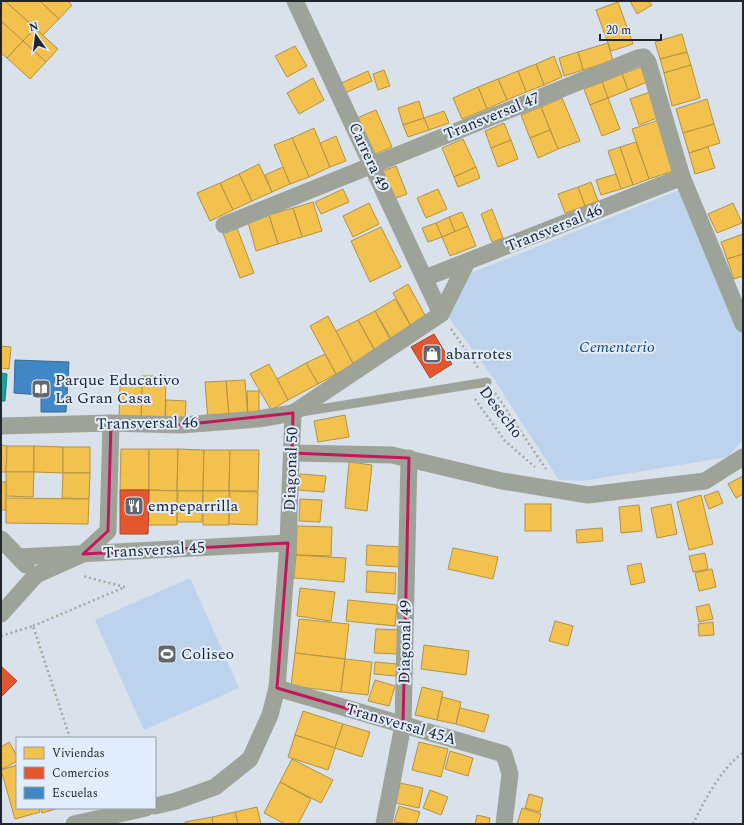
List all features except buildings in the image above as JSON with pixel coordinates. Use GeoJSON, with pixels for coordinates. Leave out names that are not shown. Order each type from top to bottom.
{"type":"FeatureCollection","features":[{"type":"Feature","properties":{"kind":"street","name":"Carrera 49"},"geometry":{"type":"LineString","coordinates":[[295,1],[373,164],[442,314]]}},
{"type":"Feature","properties":{"kind":"street","name":"Transversal 47"},"geometry":{"type":"LineString","coordinates":[[224,225],[373,164],[644,57],[648,62],[682,177]]}},
{"type":"Feature","properties":{"kind":"street","name":"Transversal 46"},"geometry":{"type":"LineString","coordinates":[[425,278],[682,177]]}},
{"type":"Feature","properties":{"kind":"street"},"geometry":{"type":"LineString","coordinates":[[682,177],[743,324]]}},
{"type":"Feature","properties":{"kind":"street"},"geometry":{"type":"LineString","coordinates":[[442,314],[467,262]]}},
{"type":"Feature","properties":{"kind":"street","name":"Diagonal 50"},"geometry":{"type":"LineString","coordinates":[[277,688],[288,543],[293,413],[442,314]]}},
{"type":"Feature","properties":{"kind":"street","name":"Transversal 46"},"geometry":{"type":"LineString","coordinates":[[1,426],[111,423],[181,425],[258,419],[293,413]]}},
{"type":"Feature","properties":{"kind":"street"},"geometry":{"type":"LineString","coordinates":[[1,614],[36,575],[83,554],[108,531],[111,423]]}},
{"type":"Feature","properties":{"kind":"street"},"geometry":{"type":"LineString","coordinates":[[292,453],[392,455],[502,481],[588,495],[705,481],[743,457]]}},
{"type":"Feature","properties":{"kind":"street","name":"Diagonal 49"},"geometry":{"type":"LineString","coordinates":[[384,824],[403,725],[409,458]]}},
{"type":"Feature","properties":{"kind":"street"},"geometry":{"type":"LineString","coordinates":[[1,540],[36,575]]}},
{"type":"Feature","properties":{"kind":"street","name":"Transversal 45"},"geometry":{"type":"LineString","coordinates":[[19,557],[288,543]]}},
{"type":"Feature","properties":{"kind":"street"},"geometry":{"type":"LineString","coordinates":[[156,806],[176,801],[215,787],[250,759],[270,715],[277,688]]}},
{"type":"Feature","properties":{"kind":"street","name":"Transversal 45A"},"geometry":{"type":"LineString","coordinates":[[277,688],[504,754],[510,774],[504,824]]}},
{"type":"Feature","properties":{"kind":"street"},"geometry":{"type":"LineString","coordinates":[[74,824],[142,809]]}},
{"type":"Feature","properties":{"kind":"lane"},"geometry":{"type":"LineString","coordinates":[[293,413],[487,382]]}},
{"type":"Feature","properties":{"kind":"path"},"geometry":{"type":"LineString","coordinates":[[442,314],[487,382],[554,490]]}},
{"type":"Feature","properties":{"kind":"path","name":"Desecho"},"geometry":{"type":"LineString","coordinates":[[467,385],[505,441],[541,472],[554,490]]}},
{"type":"Feature","properties":{"kind":"path"},"geometry":{"type":"LineString","coordinates":[[1,636],[34,626],[125,587],[82,576],[58,565]]}},
{"type":"Feature","properties":{"kind":"path"},"geometry":{"type":"LineString","coordinates":[[34,626],[70,737]]}},
{"type":"Feature","properties":{"kind":"path"},"geometry":{"type":"LineString","coordinates":[[693,824],[707,796],[734,759],[743,753]]}},
{"type":"Feature","properties":{"kind":"highlighted area"},"geometry":{"type":"Polygon","coordinates":[[[293,413],[292,453],[409,458],[403,725],[277,688],[288,543],[83,554],[108,531],[111,423],[181,425],[293,413]]]}},
{"type":"Feature","properties":{"kind":"green space","name":"Cementerio"},"geometry":{"type":"Polygon","coordinates":[[[682,189],[743,334],[743,439],[728,457],[583,481],[559,480],[492,376],[447,315],[466,275],[682,189]]]}},
{"type":"Feature","properties":{"kind":"green space","name":"Coliseo"},"geometry":{"type":"Polygon","coordinates":[[[190,578],[239,688],[144,730],[95,620],[190,578]]]}},
{"type":"Feature","properties":{"kind":"place","name":"abarrotes"},"geometry":{"type":"Point","coordinates":[432,354]}},
{"type":"Feature","properties":{"kind":"place","name":"Parque Educativo La Gran Casa"},"geometry":{"type":"Point","coordinates":[41,389]}},
{"type":"Feature","properties":{"kind":"place","name":"empeparrilla"},"geometry":{"type":"Point","coordinates":[134,506]}},
{"type":"Feature","properties":{"kind":"place","name":"Coliseo"},"geometry":{"type":"Point","coordinates":[167,654]}}]}
